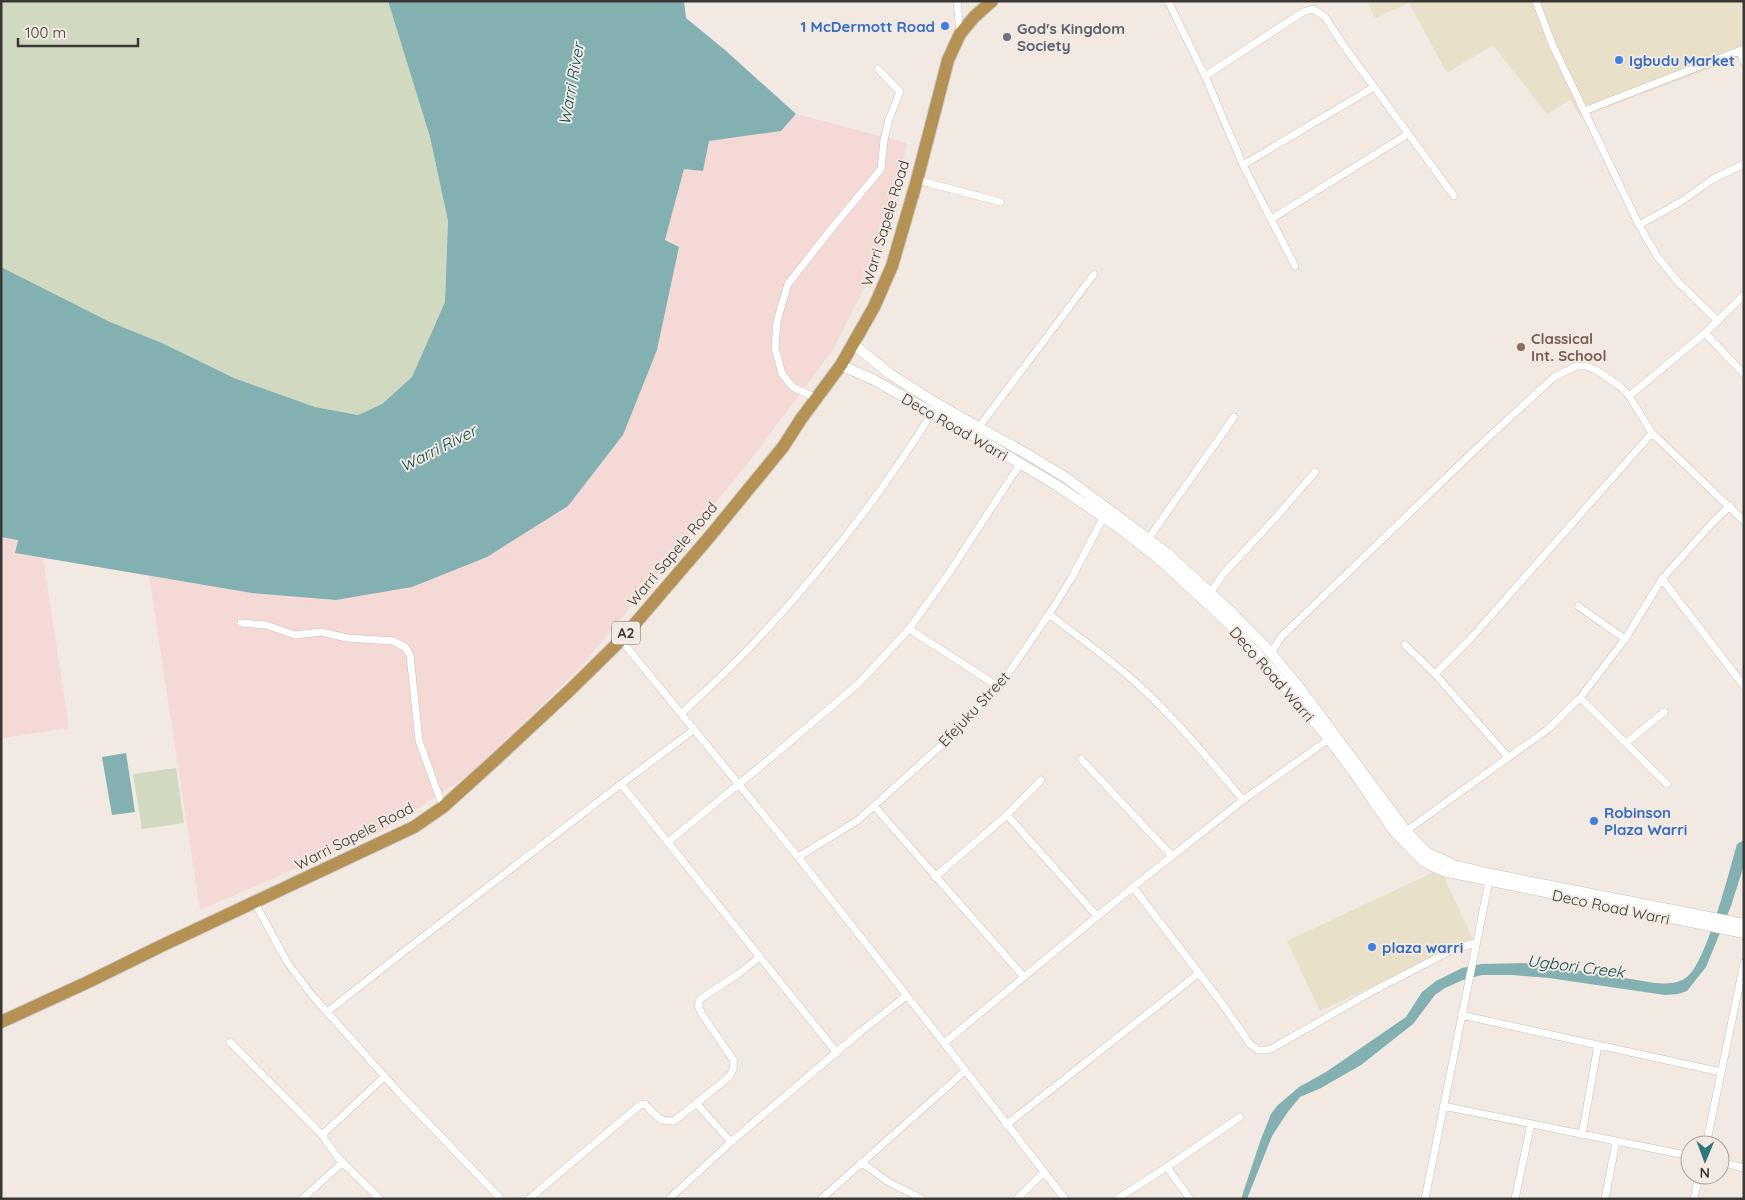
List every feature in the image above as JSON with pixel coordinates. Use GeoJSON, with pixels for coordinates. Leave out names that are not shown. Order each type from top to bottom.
{"type":"FeatureCollection","features":[{"type":"Feature","properties":{"kind":"highway","name":"Warri Sapele Road"},"geometry":{"type":"LineString","coordinates":[[1,1022],[414,827],[443,807],[568,692],[621,640],[777,454],[841,365],[874,307],[892,266],[917,180],[948,60],[960,34],[974,17],[992,1]]}},
{"type":"Feature","properties":{"kind":"main road","name":"Deco Road Warri"},"geometry":{"type":"LineString","coordinates":[[853,344],[890,374],[939,405],[1065,477],[1146,542],[1160,560],[1224,619],[1264,660],[1355,774],[1393,830],[1424,862],[1443,871],[1708,922]]}},
{"type":"Feature","properties":{"kind":"main road","name":"Deco Road Warri"},"geometry":{"type":"LineString","coordinates":[[841,365],[874,380],[932,413],[1058,486],[1103,518],[1167,552],[1271,653],[1302,691],[1406,831],[1426,852],[1454,865],[1708,922]]}},
{"type":"Feature","properties":{"kind":"main road"},"geometry":{"type":"LineString","coordinates":[[1708,922],[1736,926],[1744,933]]}},
{"type":"Feature","properties":{"kind":"street"},"geometry":{"type":"LineString","coordinates":[[957,1],[960,34]]}},
{"type":"Feature","properties":{"kind":"street"},"geometry":{"type":"LineString","coordinates":[[1168,1],[1205,76],[1243,165],[1295,266]]}},
{"type":"Feature","properties":{"kind":"street"},"geometry":{"type":"LineString","coordinates":[[1536,1],[1552,44],[1639,225],[1657,256],[1678,282],[1718,321]]}},
{"type":"Feature","properties":{"kind":"street"},"geometry":{"type":"LineString","coordinates":[[1205,76],[1303,12],[1313,9],[1325,17],[1454,196]]}},
{"type":"Feature","properties":{"kind":"street"},"geometry":{"type":"LineString","coordinates":[[1584,111],[1741,50],[1744,62]]}},
{"type":"Feature","properties":{"kind":"street"},"geometry":{"type":"LineString","coordinates":[[816,398],[793,387],[782,374],[775,348],[777,321],[788,284],[881,169],[885,133],[900,92],[878,69]]}},
{"type":"Feature","properties":{"kind":"street"},"geometry":{"type":"LineString","coordinates":[[1243,165],[1374,87]]}},
{"type":"Feature","properties":{"kind":"street"},"geometry":{"type":"LineString","coordinates":[[1271,219],[1408,134]]}},
{"type":"Feature","properties":{"kind":"street"},"geometry":{"type":"LineString","coordinates":[[1639,225],[1682,201],[1713,179],[1744,164]]}},
{"type":"Feature","properties":{"kind":"street"},"geometry":{"type":"LineString","coordinates":[[917,180],[1001,202]]}},
{"type":"Feature","properties":{"kind":"street"},"geometry":{"type":"LineString","coordinates":[[979,428],[1094,274]]}},
{"type":"Feature","properties":{"kind":"street"},"geometry":{"type":"LineString","coordinates":[[1629,396],[1705,333],[1744,295]]}},
{"type":"Feature","properties":{"kind":"street"},"geometry":{"type":"LineString","coordinates":[[1705,333],[1744,374]]}},
{"type":"Feature","properties":{"kind":"street"},"geometry":{"type":"LineString","coordinates":[[1271,653],[1281,637],[1478,447],[1554,377],[1577,366],[1586,366],[1606,376],[1620,386],[1629,396],[1652,433],[1744,521]]}},
{"type":"Feature","properties":{"kind":"street"},"geometry":{"type":"LineString","coordinates":[[682,713],[752,646],[807,585],[858,522],[907,454],[932,413]]}},
{"type":"Feature","properties":{"kind":"street"},"geometry":{"type":"LineString","coordinates":[[1146,542],[1234,417]]}},
{"type":"Feature","properties":{"kind":"street"},"geometry":{"type":"LineString","coordinates":[[1435,674],[1472,637],[1652,433]]}},
{"type":"Feature","properties":{"kind":"street"},"geometry":{"type":"LineString","coordinates":[[668,842],[859,683],[909,629],[1020,464]]}},
{"type":"Feature","properties":{"kind":"street"},"geometry":{"type":"LineString","coordinates":[[1210,593],[1225,572],[1315,472]]}},
{"type":"Feature","properties":{"kind":"street"},"geometry":{"type":"LineString","coordinates":[[1406,831],[1548,728],[1580,698],[1625,639],[1662,578],[1730,506]]}},
{"type":"Feature","properties":{"kind":"street","name":"Efejuku Street"},"geometry":{"type":"LineString","coordinates":[[798,857],[857,821],[955,733],[999,686],[1050,614],[1103,518]]}},
{"type":"Feature","properties":{"kind":"street"},"geometry":{"type":"LineString","coordinates":[[1662,578],[1744,686]]}},
{"type":"Feature","properties":{"kind":"street"},"geometry":{"type":"LineString","coordinates":[[1578,606],[1625,639]]}},
{"type":"Feature","properties":{"kind":"street"},"geometry":{"type":"LineString","coordinates":[[1050,614],[1107,658],[1146,692],[1211,762],[1243,800]]}},
{"type":"Feature","properties":{"kind":"street"},"geometry":{"type":"LineString","coordinates":[[241,623],[266,625],[294,635],[321,632],[347,638],[392,641],[405,647],[410,655],[419,741],[443,807]]}},
{"type":"Feature","properties":{"kind":"street"},"geometry":{"type":"LineString","coordinates":[[909,629],[999,686]]}},
{"type":"Feature","properties":{"kind":"street"},"geometry":{"type":"LineString","coordinates":[[621,640],[798,857],[1065,1199]]}},
{"type":"Feature","properties":{"kind":"street"},"geometry":{"type":"LineString","coordinates":[[1405,645],[1435,674],[1508,757]]}},
{"type":"Feature","properties":{"kind":"street"},"geometry":{"type":"LineString","coordinates":[[1580,698],[1667,784]]}},
{"type":"Feature","properties":{"kind":"street"},"geometry":{"type":"LineString","coordinates":[[1626,743],[1664,712]]}},
{"type":"Feature","properties":{"kind":"street"},"geometry":{"type":"LineString","coordinates":[[327,1012],[621,784],[695,730]]}},
{"type":"Feature","properties":{"kind":"street"},"geometry":{"type":"LineString","coordinates":[[944,1043],[1097,916],[1243,800],[1329,740]]}},
{"type":"Feature","properties":{"kind":"street"},"geometry":{"type":"LineString","coordinates":[[1081,759],[1172,856]]}},
{"type":"Feature","properties":{"kind":"street"},"geometry":{"type":"LineString","coordinates":[[935,876],[1007,815],[1041,780]]}},
{"type":"Feature","properties":{"kind":"street"},"geometry":{"type":"LineString","coordinates":[[621,784],[837,1053]]}},
{"type":"Feature","properties":{"kind":"street"},"geometry":{"type":"LineString","coordinates":[[874,806],[1024,977]]}},
{"type":"Feature","properties":{"kind":"street"},"geometry":{"type":"LineString","coordinates":[[1007,815],[1097,916]]}},
{"type":"Feature","properties":{"kind":"street"},"geometry":{"type":"LineString","coordinates":[[1425,1199],[1489,880]]}},
{"type":"Feature","properties":{"kind":"street"},"geometry":{"type":"LineString","coordinates":[[1133,887],[1200,973],[1250,1044],[1258,1050],[1266,1050],[1454,949],[1476,943]]}},
{"type":"Feature","properties":{"kind":"street"},"geometry":{"type":"LineString","coordinates":[[255,903],[287,962],[310,994],[384,1077],[501,1199]]}},
{"type":"Feature","properties":{"kind":"street"},"geometry":{"type":"LineString","coordinates":[[529,1199],[640,1105],[645,1104],[658,1118],[664,1121],[674,1121],[729,1077],[734,1070],[734,1061],[698,1006],[700,999],[738,974],[760,956]]}},
{"type":"Feature","properties":{"kind":"street"},"geometry":{"type":"LineString","coordinates":[[1708,1135],[1744,963]]}},
{"type":"Feature","properties":{"kind":"street"},"geometry":{"type":"LineString","coordinates":[[1006,1125],[1200,973]]}},
{"type":"Feature","properties":{"kind":"street"},"geometry":{"type":"LineString","coordinates":[[669,1199],[731,1142],[906,996]]}},
{"type":"Feature","properties":{"kind":"street"},"geometry":{"type":"LineString","coordinates":[[1461,1015],[1721,1072]]}},
{"type":"Feature","properties":{"kind":"street"},"geometry":{"type":"LineString","coordinates":[[230,1042],[322,1135],[343,1162],[380,1199]]}},
{"type":"Feature","properties":{"kind":"street"},"geometry":{"type":"LineString","coordinates":[[1582,1135],[1598,1045]]}},
{"type":"Feature","properties":{"kind":"street"},"geometry":{"type":"LineString","coordinates":[[821,1199],[965,1071]]}},
{"type":"Feature","properties":{"kind":"street"},"geometry":{"type":"LineString","coordinates":[[322,1135],[384,1077]]}},
{"type":"Feature","properties":{"kind":"street"},"geometry":{"type":"LineString","coordinates":[[696,1103],[731,1142]]}},
{"type":"Feature","properties":{"kind":"street"},"geometry":{"type":"LineString","coordinates":[[1443,1106],[1680,1154]]}},
{"type":"Feature","properties":{"kind":"street"},"geometry":{"type":"LineString","coordinates":[[1117,1199],[1240,1117]]}},
{"type":"Feature","properties":{"kind":"street"},"geometry":{"type":"LineString","coordinates":[[1515,1199],[1530,1124]]}},
{"type":"Feature","properties":{"kind":"street"},"geometry":{"type":"LineString","coordinates":[[1605,1199],[1616,1142]]}},
{"type":"Feature","properties":{"kind":"street"},"geometry":{"type":"LineString","coordinates":[[302,1199],[343,1162]]}},
{"type":"Feature","properties":{"kind":"street"},"geometry":{"type":"LineString","coordinates":[[861,1162],[887,1181],[922,1199]]}},
{"type":"Feature","properties":{"kind":"street"},"geometry":{"type":"LineString","coordinates":[[1730,1164],[1744,1168]]}},
{"type":"Feature","properties":{"kind":"street"},"geometry":{"type":"LineString","coordinates":[[1167,1167],[1190,1199]]}},
{"type":"Feature","properties":{"kind":"street"},"geometry":{"type":"LineString","coordinates":[[1017,1199],[1044,1172]]}},
{"type":"Feature","properties":{"kind":"street"},"geometry":{"type":"LineString","coordinates":[[1694,1199],[1697,1185]]}},
{"type":"Feature","properties":{"kind":"shaded area","name":"Igbudu Market"},"geometry":{"type":"Polygon","coordinates":[[[1367,1],[1744,1],[1744,56],[1581,117],[1570,100],[1547,114],[1493,45],[1447,73],[1409,3],[1375,18],[1367,1]]]}},
{"type":"Feature","properties":{"kind":"shaded area"},"geometry":{"type":"Polygon","coordinates":[[[796,114],[907,143],[879,260],[832,351],[748,463],[581,667],[470,774],[385,830],[200,910],[149,576],[252,593],[336,600],[412,587],[487,557],[568,506],[623,435],[657,350],[679,247],[665,240],[684,169],[703,170],[709,141],[781,131],[796,114]]]}},
{"type":"Feature","properties":{"kind":"shaded area"},"geometry":{"type":"Polygon","coordinates":[[[1,537],[18,540],[15,553],[43,558],[69,728],[1,738],[1,537]]]}},
{"type":"Feature","properties":{"kind":"shaded area"},"geometry":{"type":"Polygon","coordinates":[[[1440,869],[1473,939],[1320,1011],[1287,941],[1440,869]]]}},
{"type":"Feature","properties":{"kind":"green space"},"geometry":{"type":"Polygon","coordinates":[[[1,1],[388,1],[430,137],[448,221],[445,302],[412,377],[382,404],[358,415],[315,407],[234,378],[162,343],[110,322],[1,267],[1,1]]]}},
{"type":"Feature","properties":{"kind":"green space"},"geometry":{"type":"Polygon","coordinates":[[[176,768],[184,823],[142,829],[133,774],[176,768]]]}},
{"type":"Feature","properties":{"kind":"water","name":"Warri River"},"geometry":{"type":"Polygon","coordinates":[[[388,1],[684,1],[686,18],[725,50],[796,114],[781,131],[709,141],[703,171],[684,169],[665,240],[679,247],[657,350],[623,435],[568,506],[487,557],[412,587],[336,600],[252,593],[15,553],[18,540],[1,537],[1,267],[110,322],[162,343],[234,378],[315,407],[358,415],[382,404],[412,377],[445,302],[448,221],[430,137],[388,1]]]}},
{"type":"Feature","properties":{"kind":"water"},"geometry":{"type":"Polygon","coordinates":[[[126,753],[135,812],[112,815],[102,757],[126,753]]]}},
{"type":"Feature","properties":{"kind":"water"},"geometry":{"type":"Polygon","coordinates":[[[1744,840],[1744,865],[1731,906],[1706,967],[1687,991],[1665,995],[1549,978],[1512,975],[1482,975],[1463,980],[1445,988],[1435,995],[1413,1024],[1361,1065],[1321,1088],[1300,1097],[1272,1136],[1247,1199],[1241,1199],[1261,1139],[1271,1114],[1277,1106],[1299,1087],[1326,1072],[1406,1017],[1422,992],[1436,981],[1462,968],[1481,964],[1532,963],[1655,983],[1672,983],[1684,979],[1695,967],[1703,953],[1717,914],[1737,844],[1744,840]]]}},
{"type":"Feature","properties":{"kind":"place","name":"1 McDermott Road"},"geometry":{"type":"Point","coordinates":[945,26]}},
{"type":"Feature","properties":{"kind":"place","name":"God's Kingdom Society"},"geometry":{"type":"Point","coordinates":[1007,37]}},
{"type":"Feature","properties":{"kind":"place","name":"Igbudu Market"},"geometry":{"type":"Point","coordinates":[1619,60]}},
{"type":"Feature","properties":{"kind":"place","name":"Classical Int. School"},"geometry":{"type":"Point","coordinates":[1521,347]}},
{"type":"Feature","properties":{"kind":"place","name":"Robinson Plaza Warri"},"geometry":{"type":"Point","coordinates":[1594,821]}},
{"type":"Feature","properties":{"kind":"place","name":"plaza warri"},"geometry":{"type":"Point","coordinates":[1372,947]}},
{"type":"Feature","properties":{"kind":"water label","name":"Ugbori Creek"},"geometry":{"type":"Point","coordinates":[1576,966]}}]}
